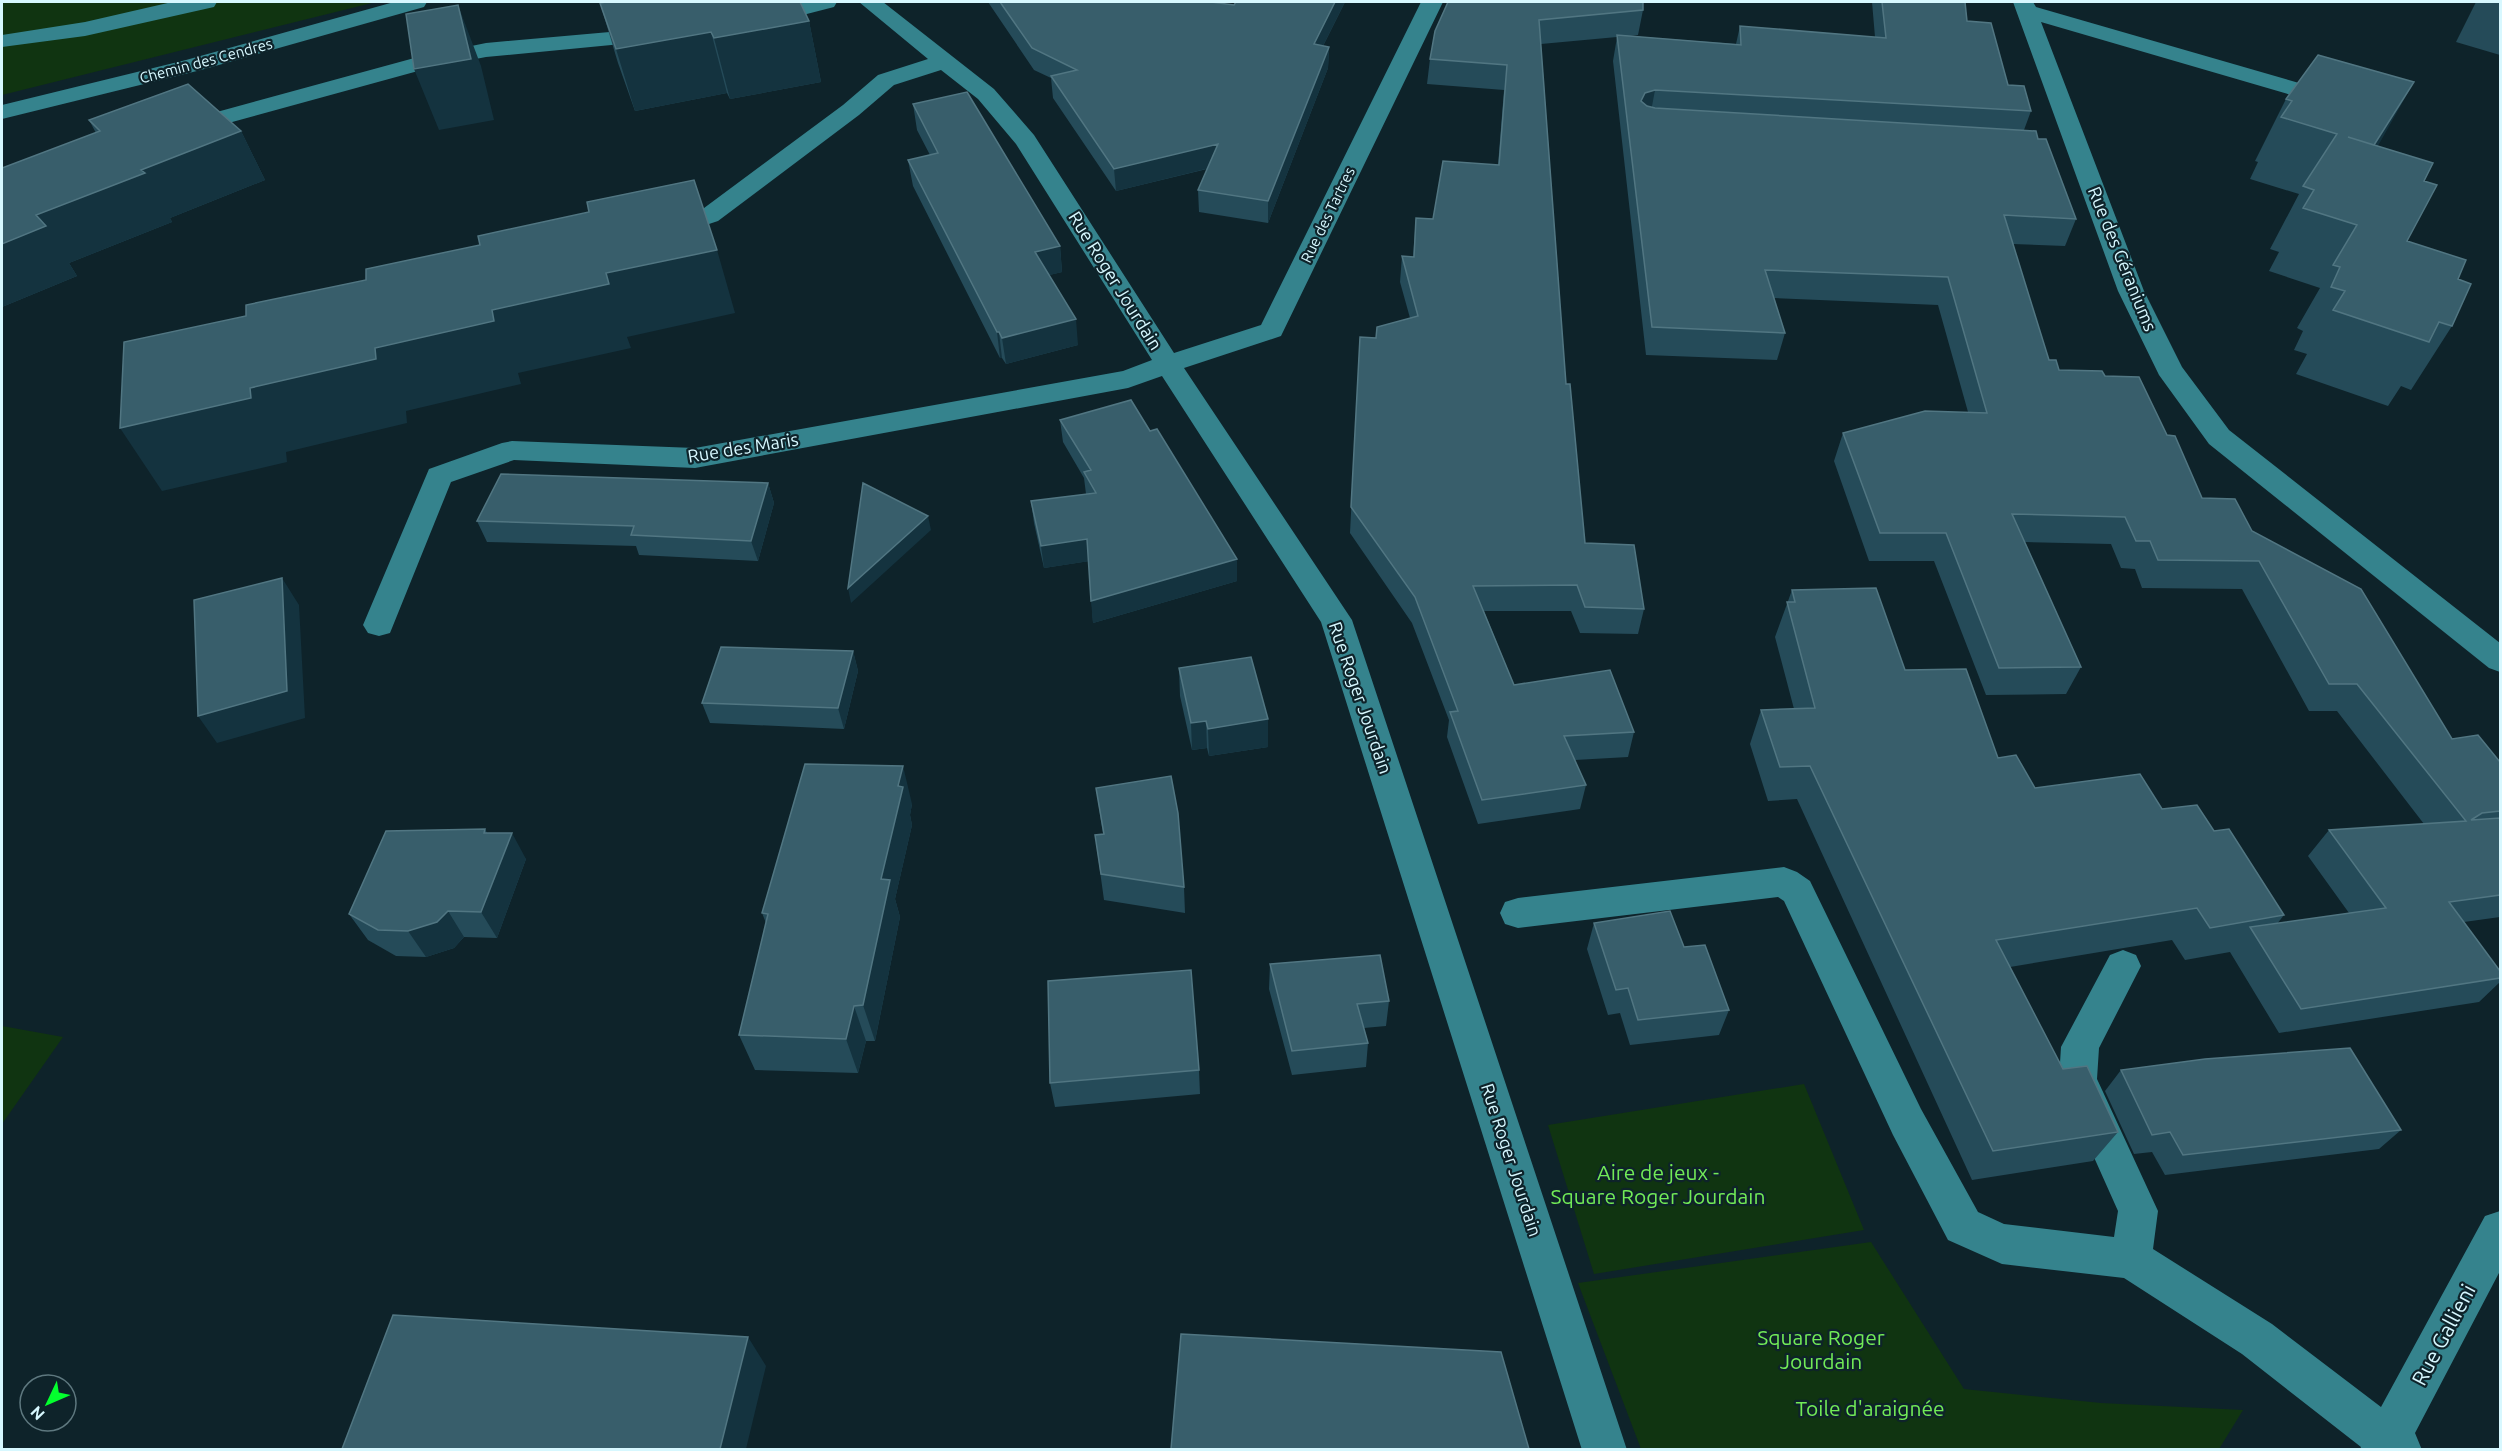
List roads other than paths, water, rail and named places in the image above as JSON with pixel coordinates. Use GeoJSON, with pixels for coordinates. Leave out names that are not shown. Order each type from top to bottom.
{"type":"FeatureCollection","features":[{"type":"Feature","properties":{"kind":"street"},"geometry":{"type":"LineString","coordinates":[[2,41],[85,29],[172,5],[206,2]]}},
{"type":"Feature","properties":{"kind":"street"},"geometry":{"type":"LineString","coordinates":[[734,26],[795,12],[826,2]]}},
{"type":"Feature","properties":{"kind":"street","name":"Rue Roger Jourdain"},"geometry":{"type":"LineString","coordinates":[[873,2],[986,94],[1026,140],[1168,364],[1336,620],[1605,1449]]}},
{"type":"Feature","properties":{"kind":"street","name":"Rue des Tartres"},"geometry":{"type":"LineString","coordinates":[[1168,364],[1272,330],[1432,2]]}},
{"type":"Feature","properties":{"kind":"street","name":"Chemin des Cendres"},"geometry":{"type":"LineString","coordinates":[[2,112],[193,66],[413,3]]}},
{"type":"Feature","properties":{"kind":"street"},"geometry":{"type":"LineString","coordinates":[[2024,6],[2352,105]]}},
{"type":"Feature","properties":{"kind":"street","name":"Rue des Géraniums"},"geometry":{"type":"LineString","coordinates":[[2024,6],[2067,150],[2169,369],[2219,437],[2500,660]]}},
{"type":"Feature","properties":{"kind":"street"},"geometry":{"type":"LineString","coordinates":[[164,136],[185,127],[426,62],[486,50],[676,33]]}},
{"type":"Feature","properties":{"kind":"street"},"geometry":{"type":"LineString","coordinates":[[641,240],[709,216],[851,110],[886,80],[946,61]]}},
{"type":"Feature","properties":{"kind":"street","name":"Rue des Maris"},"geometry":{"type":"LineString","coordinates":[[379,625],[440,476],[512,450],[695,458],[1128,379],[1168,364]]}},
{"type":"Feature","properties":{"kind":"street"},"geometry":{"type":"LineString","coordinates":[[1518,913],[1784,882],[1797,891],[1906,1122],[1963,1226],[2002,1244],[2131,1259],[2257,1339],[2390,1446]]}},
{"type":"Feature","properties":{"kind":"street"},"geometry":{"type":"LineString","coordinates":[[2123,966],[2080,1047],[2079,1079],[2138,1211],[2131,1259]]}},
{"type":"Feature","properties":{"kind":"street","name":"Rue Gallieni"},"geometry":{"type":"LineString","coordinates":[[2390,1446],[2500,1230]]}},
{"type":"Feature","properties":{"kind":"park label","name":"Aire de jeux - Square Roger Jourdain"},"geometry":{"type":"Point","coordinates":[1658,1185]}},
{"type":"Feature","properties":{"kind":"park label","name":"Square Roger Jourdain"},"geometry":{"type":"Point","coordinates":[1821,1350]}},
{"type":"Feature","properties":{"kind":"park label","name":"Toile d'araignée"},"geometry":{"type":"Point","coordinates":[1870,1409]}}]}
